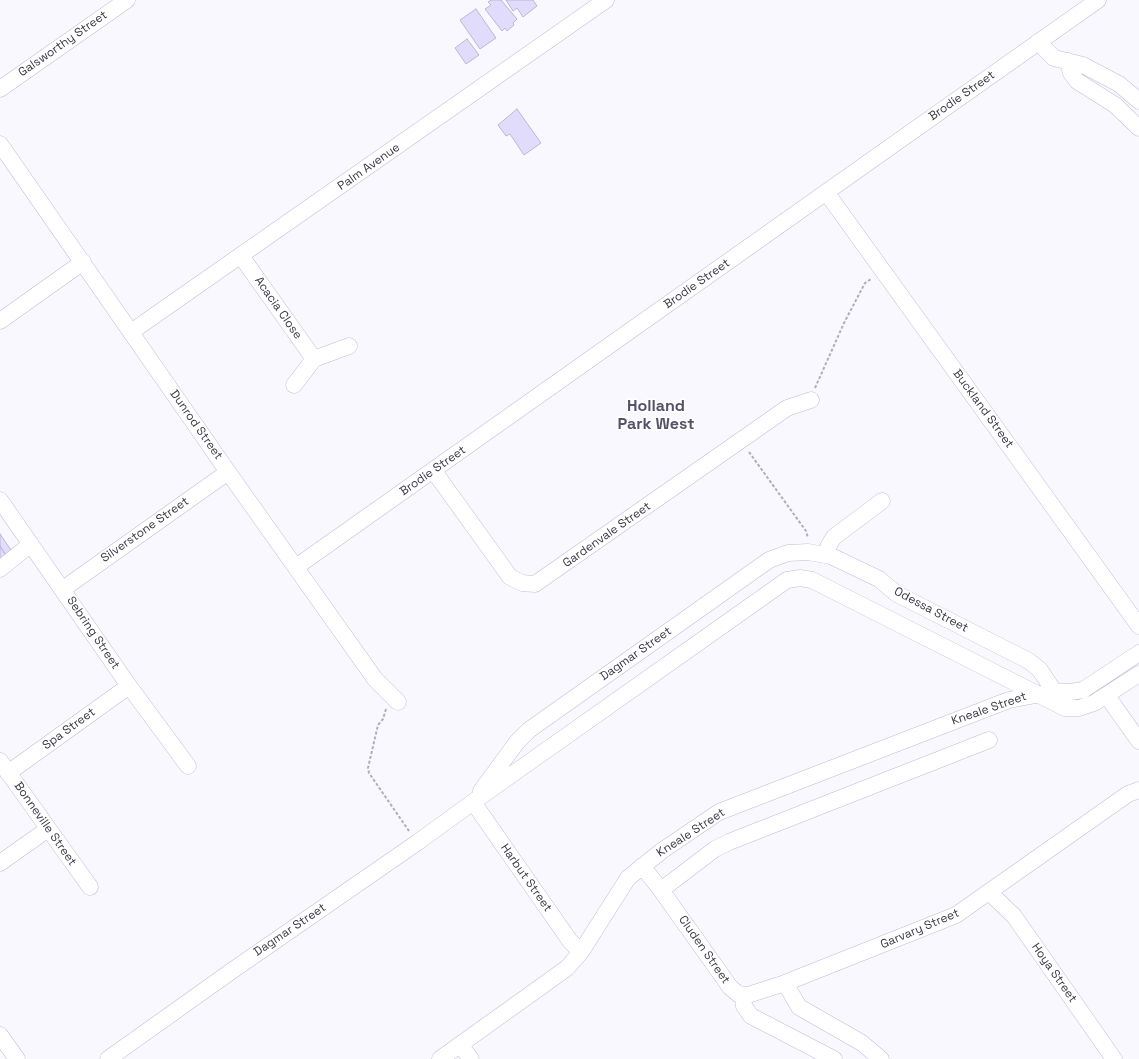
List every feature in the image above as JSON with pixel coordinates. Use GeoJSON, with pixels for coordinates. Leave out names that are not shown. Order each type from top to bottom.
{"type":"FeatureCollection","features":[{"type":"Feature","properties":{"kind":"street","name":"Palm Avenue"},"geometry":{"type":"LineString","coordinates":[[131,332],[606,0]]}},
{"type":"Feature","properties":{"kind":"street","name":"Brodie Street"},"geometry":{"type":"LineString","coordinates":[[296,567],[1098,0]]}},
{"type":"Feature","properties":{"kind":"street","name":"Galsworthy Street"},"geometry":{"type":"LineString","coordinates":[[0,89],[118,3]]}},
{"type":"Feature","properties":{"kind":"street"},"geometry":{"type":"LineString","coordinates":[[1038,42],[1054,58],[1079,63],[1109,78],[1120,84],[1139,101]]}},
{"type":"Feature","properties":{"kind":"street"},"geometry":{"type":"LineString","coordinates":[[1068,62],[1071,73],[1077,82],[1115,105],[1139,128]]}},
{"type":"Feature","properties":{"kind":"street","name":"Dunrod Street"},"geometry":{"type":"LineString","coordinates":[[0,144],[228,472],[375,680],[394,698]]}},
{"type":"Feature","properties":{"kind":"street","name":"Buckland Street"},"geometry":{"type":"LineString","coordinates":[[826,192],[1139,626]]}},
{"type":"Feature","properties":{"kind":"street","name":"Acacia Close"},"geometry":{"type":"LineString","coordinates":[[241,256],[314,360]]}},
{"type":"Feature","properties":{"kind":"street"},"geometry":{"type":"LineString","coordinates":[[0,321],[83,262]]}},
{"type":"Feature","properties":{"kind":"street"},"geometry":{"type":"LineString","coordinates":[[294,385],[314,360],[349,346]]}},
{"type":"Feature","properties":{"kind":"street","name":"Gardenvale Street"},"geometry":{"type":"LineString","coordinates":[[433,470],[507,574],[517,581],[531,584],[542,580],[787,408],[810,400]]}},
{"type":"Feature","properties":{"kind":"street","name":"Silverstone Street"},"geometry":{"type":"LineString","coordinates":[[63,589],[228,472]]}},
{"type":"Feature","properties":{"kind":"street","name":"Sebring Street"},"geometry":{"type":"LineString","coordinates":[[0,500],[129,686],[188,766]]}},
{"type":"Feature","properties":{"kind":"street"},"geometry":{"type":"LineString","coordinates":[[826,554],[832,539],[882,501]]}},
{"type":"Feature","properties":{"kind":"street"},"geometry":{"type":"LineString","coordinates":[[0,570],[31,544]]}},
{"type":"Feature","properties":{"kind":"street","name":"Dagmar Street"},"geometry":{"type":"LineString","coordinates":[[473,802],[512,747],[529,730],[769,560],[788,553],[807,552],[826,554]]}},
{"type":"Feature","properties":{"kind":"street","name":"Odessa Street"},"geometry":{"type":"LineString","coordinates":[[826,554],[879,579],[897,594],[1029,660],[1040,670],[1046,693]]}},
{"type":"Feature","properties":{"kind":"street","name":"Dagmar Street"},"geometry":{"type":"LineString","coordinates":[[108,1059],[233,970],[418,842],[783,582],[796,578],[812,580]]}},
{"type":"Feature","properties":{"kind":"street","name":"Odessa Street"},"geometry":{"type":"LineString","coordinates":[[812,580],[1046,693]]}},
{"type":"Feature","properties":{"kind":"street"},"geometry":{"type":"LineString","coordinates":[[1046,693],[1076,691],[1090,687],[1139,653]]}},
{"type":"Feature","properties":{"kind":"street"},"geometry":{"type":"LineString","coordinates":[[1046,693],[1058,705],[1070,708],[1087,706],[1107,696],[1139,674]]}},
{"type":"Feature","properties":{"kind":"street","name":"Spa Street"},"geometry":{"type":"LineString","coordinates":[[4,767],[129,686]]}},
{"type":"Feature","properties":{"kind":"street","name":"Kneale Street"},"geometry":{"type":"LineString","coordinates":[[440,1059],[567,968],[581,952],[622,886],[642,866],[719,812],[1010,700],[1046,693]]}},
{"type":"Feature","properties":{"kind":"street"},"geometry":{"type":"LineString","coordinates":[[1107,696],[1139,741]]}},
{"type":"Feature","properties":{"kind":"street"},"geometry":{"type":"LineString","coordinates":[[661,890],[715,849],[729,842],[990,740]]}},
{"type":"Feature","properties":{"kind":"street","name":"Bonneville Street"},"geometry":{"type":"LineString","coordinates":[[4,767],[90,887]]}},
{"type":"Feature","properties":{"kind":"street","name":"Garvary Street"},"geometry":{"type":"LineString","coordinates":[[743,995],[756,993],[785,983],[952,917],[1128,794],[1139,790]]}},
{"type":"Feature","properties":{"kind":"street","name":"Harbut Street"},"geometry":{"type":"LineString","coordinates":[[473,802],[570,941],[581,952]]}},
{"type":"Feature","properties":{"kind":"street"},"geometry":{"type":"LineString","coordinates":[[0,863],[48,829]]}},
{"type":"Feature","properties":{"kind":"street","name":"Cluden Street"},"geometry":{"type":"LineString","coordinates":[[642,866],[661,890],[726,982],[735,992],[743,995]]}},
{"type":"Feature","properties":{"kind":"street","name":"Hoya Street"},"geometry":{"type":"LineString","coordinates":[[989,892],[1014,916],[1114,1059]]}},
{"type":"Feature","properties":{"kind":"street"},"geometry":{"type":"LineString","coordinates":[[785,983],[799,1007],[862,1043],[881,1059]]}},
{"type":"Feature","properties":{"kind":"street"},"geometry":{"type":"LineString","coordinates":[[743,995],[744,1006],[751,1016],[834,1059]]}},
{"type":"Feature","properties":{"kind":"street"},"geometry":{"type":"LineString","coordinates":[[0,1035],[17,1059]]}},
{"type":"Feature","properties":{"kind":"street"},"geometry":{"type":"LineString","coordinates":[[460,1045],[471,1059]]}},
{"type":"Feature","properties":{"kind":"path"},"geometry":{"type":"LineString","coordinates":[[810,400],[844,323],[865,283],[883,270]]}},
{"type":"Feature","properties":{"kind":"path"},"geometry":{"type":"LineString","coordinates":[[741,441],[806,531],[808,537],[807,552]]}},
{"type":"Feature","properties":{"kind":"path"},"geometry":{"type":"LineString","coordinates":[[394,698],[383,719],[378,725],[368,768],[369,773],[410,834],[418,842]]}},
{"type":"Feature","properties":{"kind":"building"},"geometry":{"type":"Polygon","coordinates":[[[491,0],[501,0],[517,19],[513,23],[514,25],[507,31],[505,28],[502,31],[485,9],[491,5],[488,2],[491,0]]]}},
{"type":"Feature","properties":{"kind":"building"},"geometry":{"type":"Polygon","coordinates":[[[506,0],[533,0],[537,6],[523,17],[517,8],[513,11],[506,0]]]}},
{"type":"Feature","properties":{"kind":"building"},"geometry":{"type":"Polygon","coordinates":[[[476,9],[496,38],[480,49],[460,20],[476,9]]]}},
{"type":"Feature","properties":{"kind":"building"},"geometry":{"type":"Polygon","coordinates":[[[467,39],[479,55],[466,64],[455,48],[467,39]]]}},
{"type":"Feature","properties":{"kind":"building"},"geometry":{"type":"Polygon","coordinates":[[[517,109],[541,143],[524,155],[510,134],[506,136],[498,125],[517,109]]]}},
{"type":"Feature","properties":{"kind":"building"},"geometry":{"type":"Polygon","coordinates":[[[0,534],[13,553],[7,557],[0,546],[0,534]]]}},
{"type":"Feature","properties":{"kind":"building"},"geometry":{"type":"Polygon","coordinates":[[[0,546],[7,557],[0,562],[0,546]]]}},
{"type":"Feature","properties":{"kind":"district","name":"Holland Park West"},"geometry":{"type":"Point","coordinates":[656,416]}}]}
